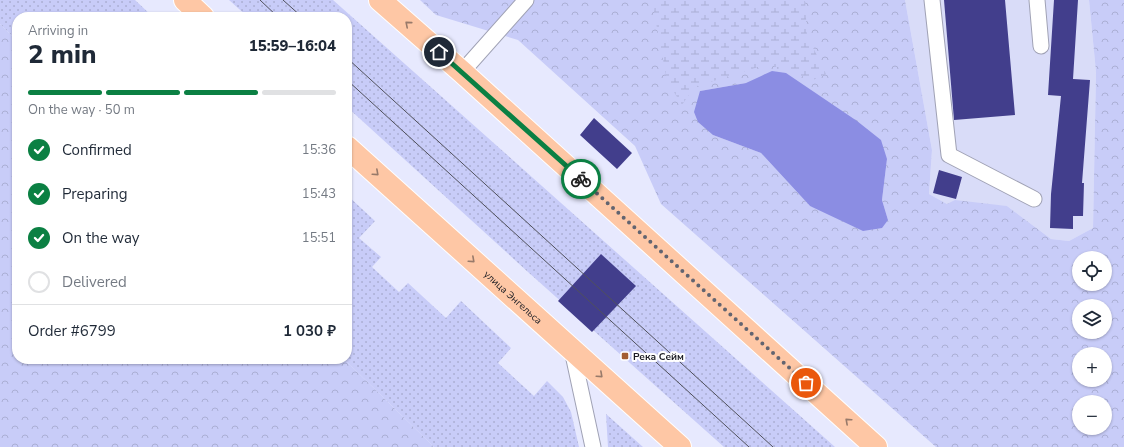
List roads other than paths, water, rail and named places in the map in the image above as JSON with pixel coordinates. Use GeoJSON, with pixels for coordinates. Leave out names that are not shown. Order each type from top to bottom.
{"type":"FeatureCollection","features":[{"type":"Feature","properties":{"kind":"main road"},"geometry":{"type":"LineString","coordinates":[[185,0],[198,12]]}},
{"type":"Feature","properties":{"kind":"main road"},"geometry":{"type":"LineString","coordinates":[[380,0],[462,72],[876,447]]}},
{"type":"Feature","properties":{"kind":"main road","name":"улица Энгельса"},"geometry":{"type":"LineString","coordinates":[[352,152],[680,447]]}},
{"type":"Feature","properties":{"kind":"lane"},"geometry":{"type":"LineString","coordinates":[[462,72],[526,0]]}},
{"type":"Feature","properties":{"kind":"lane"},"geometry":{"type":"LineString","coordinates":[[932,0],[948,155],[1034,199]]}},
{"type":"Feature","properties":{"kind":"lane"},"geometry":{"type":"LineString","coordinates":[[1037,0],[1041,46]]}},
{"type":"Feature","properties":{"kind":"lane"},"geometry":{"type":"LineString","coordinates":[[572,350],[593,447]]}},
{"type":"Feature","properties":{"kind":"water"},"geometry":{"type":"Polygon","coordinates":[[[772,71],[786,73],[857,121],[881,140],[887,159],[882,200],[888,220],[882,228],[863,231],[810,206],[761,153],[713,135],[698,122],[694,112],[700,91],[746,83],[772,71]]]}},
{"type":"Feature","properties":{"kind":"tram line"},"geometry":{"type":"LineString","coordinates":[[260,0],[273,12]]}},
{"type":"Feature","properties":{"kind":"tram line"},"geometry":{"type":"LineString","coordinates":[[283,0],[296,12]]}},
{"type":"Feature","properties":{"kind":"tram line"},"geometry":{"type":"LineString","coordinates":[[352,63],[773,447]]}},
{"type":"Feature","properties":{"kind":"tram line"},"geometry":{"type":"LineString","coordinates":[[352,85],[749,447]]}},
{"type":"Feature","properties":{"kind":"place","name":"Река Сейм"},"geometry":{"type":"Point","coordinates":[625,356]}}]}
